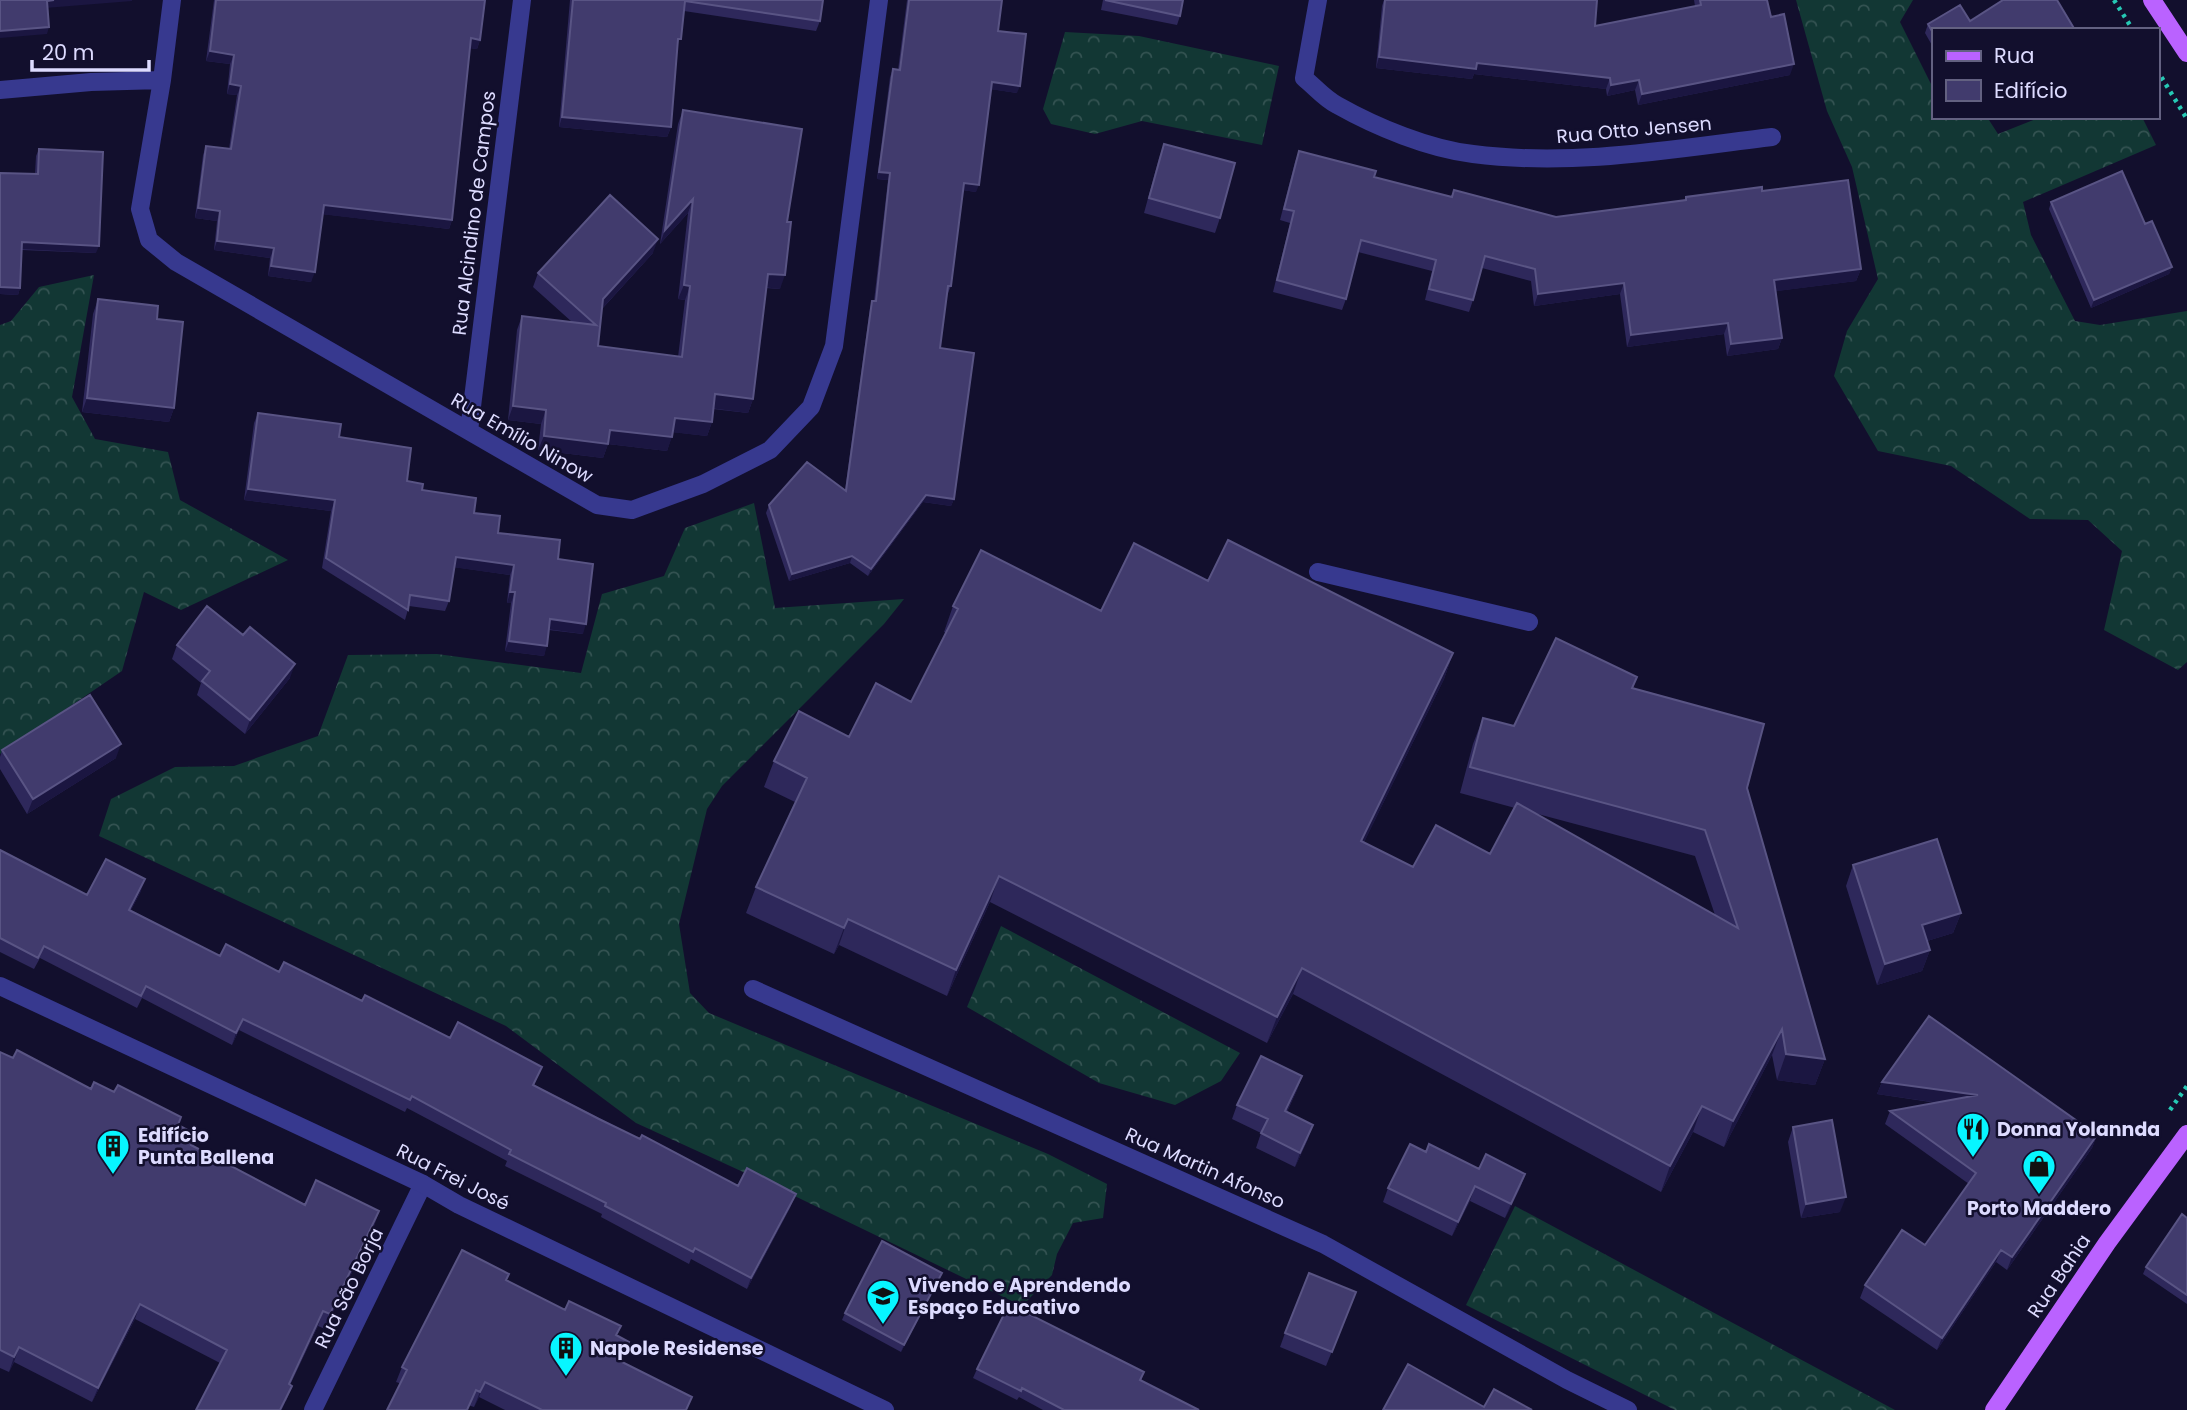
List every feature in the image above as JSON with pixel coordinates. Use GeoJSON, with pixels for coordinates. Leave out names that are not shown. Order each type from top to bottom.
{"type":"FeatureCollection","features":[{"type":"Feature","properties":{"kind":"main road"},"geometry":{"type":"LineString","coordinates":[[2152,0],[2187,53]]}},
{"type":"Feature","properties":{"kind":"main road","name":"Rua Bahia"},"geometry":{"type":"LineString","coordinates":[[1994,1410],[2107,1243],[2187,1133]]}},
{"type":"Feature","properties":{"kind":"street"},"geometry":{"type":"LineString","coordinates":[[0,90],[91,82],[162,80],[172,0]]}},
{"type":"Feature","properties":{"kind":"street","name":"Rua Alcindino de Campos"},"geometry":{"type":"LineString","coordinates":[[469,431],[522,0]]}},
{"type":"Feature","properties":{"kind":"street","name":"Rua Emílio Ninow"},"geometry":{"type":"LineString","coordinates":[[162,80],[141,209],[149,240],[176,262],[597,505],[632,510],[703,484],[770,450],[811,407],[834,346],[879,0]]}},
{"type":"Feature","properties":{"kind":"street","name":"Rua Otto Jensen"},"geometry":{"type":"LineString","coordinates":[[1318,0],[1304,78],[1335,104],[1416,141],[1471,154],[1530,158],[1612,156],[1772,137]]}},
{"type":"Feature","properties":{"kind":"street"},"geometry":{"type":"LineString","coordinates":[[1318,572],[1529,622]]}},
{"type":"Feature","properties":{"kind":"street","name":"Rua Frei José"},"geometry":{"type":"LineString","coordinates":[[0,986],[423,1184],[459,1205],[885,1410]]}},
{"type":"Feature","properties":{"kind":"street","name":"Rua Martin Afonso"},"geometry":{"type":"LineString","coordinates":[[752,989],[1323,1244],[1567,1380],[1628,1410]]}},
{"type":"Feature","properties":{"kind":"street","name":"Rua São Borja"},"geometry":{"type":"LineString","coordinates":[[313,1410],[423,1184]]}},
{"type":"Feature","properties":{"kind":"path"},"geometry":{"type":"LineString","coordinates":[[2114,0],[2132,28]]}},
{"type":"Feature","properties":{"kind":"path"},"geometry":{"type":"LineString","coordinates":[[2159,73],[2187,118]]}},
{"type":"Feature","properties":{"kind":"green space"},"geometry":{"type":"Polygon","coordinates":[[[1796,0],[1913,0],[1900,22],[1932,86],[1932,119],[1988,119],[1998,134],[2036,119],[2143,119],[2156,145],[2023,202],[2031,235],[2075,321],[2100,325],[2187,311],[2187,662],[2178,670],[2104,630],[2122,551],[2088,520],[2030,519],[1951,466],[1878,451],[1834,376],[1847,331],[1878,279],[1852,167],[1827,111],[1796,0]]]}},
{"type":"Feature","properties":{"kind":"green space"},"geometry":{"type":"Polygon","coordinates":[[[1065,32],[1139,36],[1279,66],[1262,145],[1142,121],[1095,134],[1051,124],[1043,109],[1065,32]]]}},
{"type":"Feature","properties":{"kind":"green space"},"geometry":{"type":"Polygon","coordinates":[[[94,275],[72,397],[95,439],[168,452],[180,500],[288,560],[181,610],[144,592],[122,671],[0,754],[0,325],[11,321],[39,287],[94,275]]]}},
{"type":"Feature","properties":{"kind":"green space"},"geometry":{"type":"Polygon","coordinates":[[[754,503],[775,608],[904,599],[884,624],[722,786],[707,809],[679,924],[690,993],[709,1013],[1048,1154],[1107,1184],[1103,1218],[1073,1223],[1057,1254],[1052,1275],[1022,1306],[774,1186],[636,1123],[506,1026],[99,836],[111,799],[175,767],[234,766],[318,736],[348,655],[437,654],[581,673],[602,594],[664,576],[685,528],[754,503]]]}},
{"type":"Feature","properties":{"kind":"green space"},"geometry":{"type":"Polygon","coordinates":[[[1001,926],[1240,1053],[1221,1081],[1175,1105],[1099,1083],[967,1007],[1001,926]]]}},
{"type":"Feature","properties":{"kind":"green space"},"geometry":{"type":"Polygon","coordinates":[[[1515,1206],[1895,1410],[1675,1410],[1466,1305],[1515,1206]]]}},
{"type":"Feature","properties":{"kind":"building"},"geometry":{"type":"Polygon","coordinates":[[[0,0],[54,0],[47,1],[49,27],[0,31],[0,0]]]}},
{"type":"Feature","properties":{"kind":"building"},"geometry":{"type":"Polygon","coordinates":[[[216,0],[485,0],[480,40],[471,38],[452,220],[324,205],[315,272],[271,266],[274,248],[217,241],[220,211],[198,208],[206,146],[231,149],[241,86],[230,84],[234,55],[210,51],[216,0]]]}},
{"type":"Feature","properties":{"kind":"building"},"geometry":{"type":"Polygon","coordinates":[[[573,0],[823,0],[820,21],[685,1],[681,39],[678,39],[671,127],[562,117],[573,0]]]}},
{"type":"Feature","properties":{"kind":"building"},"geometry":{"type":"Polygon","coordinates":[[[909,0],[1002,0],[998,31],[1026,34],[1020,86],[992,82],[979,185],[964,183],[951,286],[948,286],[940,348],[974,353],[954,499],[926,495],[871,569],[852,556],[792,574],[769,505],[807,462],[846,491],[872,301],[876,301],[890,173],[879,172],[893,69],[900,70],[909,0]]]}},
{"type":"Feature","properties":{"kind":"building"},"geometry":{"type":"Polygon","coordinates":[[[1105,0],[1183,0],[1180,16],[1105,0]]]}},
{"type":"Feature","properties":{"kind":"building"},"geometry":{"type":"Polygon","coordinates":[[[1385,0],[1597,0],[1595,26],[1701,5],[1700,0],[1767,0],[1771,17],[1784,14],[1794,64],[1642,94],[1639,80],[1611,85],[1610,78],[1477,63],[1476,69],[1379,57],[1385,0]]]}},
{"type":"Feature","properties":{"kind":"building"},"geometry":{"type":"Polygon","coordinates":[[[2003,0],[2057,0],[2074,28],[1932,28],[1932,31],[1928,24],[1960,5],[1970,21],[2003,0]]]}},
{"type":"Feature","properties":{"kind":"building"},"geometry":{"type":"Polygon","coordinates":[[[683,110],[802,129],[787,222],[791,222],[785,275],[768,274],[753,399],[715,394],[712,422],[675,418],[672,437],[610,430],[608,444],[544,436],[546,410],[513,406],[522,316],[596,325],[538,273],[610,195],[658,239],[603,299],[598,346],[682,357],[690,286],[684,285],[693,199],[665,230],[683,110]]]}},
{"type":"Feature","properties":{"kind":"building"},"geometry":{"type":"Polygon","coordinates":[[[1164,144],[1235,163],[1220,218],[1149,198],[1164,144]]]}},
{"type":"Feature","properties":{"kind":"building"},"geometry":{"type":"Polygon","coordinates":[[[39,149],[103,152],[99,246],[22,242],[20,288],[0,287],[0,173],[38,174],[39,149]]]}},
{"type":"Feature","properties":{"kind":"building"},"geometry":{"type":"Polygon","coordinates":[[[1299,151],[1376,171],[1374,177],[1452,197],[1454,190],[1556,217],[1762,187],[1762,191],[1848,180],[1861,269],[1774,280],[1782,338],[1731,344],[1728,323],[1631,335],[1624,283],[1538,294],[1535,269],[1485,256],[1473,300],[1429,289],[1436,260],[1361,240],[1346,299],[1277,280],[1294,211],[1284,209],[1299,151]]]}},
{"type":"Feature","properties":{"kind":"building"},"geometry":{"type":"Polygon","coordinates":[[[2122,171],[2145,224],[2152,221],[2172,267],[2094,300],[2051,202],[2122,171]]]}},
{"type":"Feature","properties":{"kind":"building"},"geometry":{"type":"Polygon","coordinates":[[[98,299],[158,306],[157,319],[183,322],[174,408],[87,398],[98,299]]]}},
{"type":"Feature","properties":{"kind":"building"},"geometry":{"type":"Polygon","coordinates":[[[258,413],[341,424],[339,437],[411,448],[407,481],[423,484],[422,490],[476,498],[474,513],[500,516],[498,533],[560,540],[558,559],[593,564],[586,624],[550,619],[547,646],[509,641],[515,592],[510,592],[514,565],[456,557],[449,601],[410,595],[408,610],[326,558],[335,500],[248,489],[258,413]]]}},
{"type":"Feature","properties":{"kind":"building"},"geometry":{"type":"Polygon","coordinates":[[[1228,540],[1453,653],[1361,841],[1413,867],[1436,825],[1490,854],[1517,803],[1738,928],[1705,830],[1470,767],[1483,718],[1514,726],[1556,638],[1637,677],[1632,688],[1764,724],[1747,788],[1825,1059],[1786,1054],[1782,1029],[1733,1121],[1702,1106],[1670,1166],[1302,968],[1277,1017],[999,876],[956,970],[848,919],[844,928],[756,887],[807,778],[774,761],[799,711],[849,737],[876,683],[911,702],[958,609],[953,606],[981,550],[1101,611],[1134,543],[1208,581],[1228,540]]]}},
{"type":"Feature","properties":{"kind":"building"},"geometry":{"type":"Polygon","coordinates":[[[207,606],[243,635],[250,627],[295,664],[250,720],[202,681],[210,671],[177,645],[207,606]]]}},
{"type":"Feature","properties":{"kind":"building"},"geometry":{"type":"Polygon","coordinates":[[[90,695],[121,744],[33,799],[2,750],[90,695]]]}},
{"type":"Feature","properties":{"kind":"building"},"geometry":{"type":"Polygon","coordinates":[[[1937,839],[1961,913],[1922,925],[1930,950],[1885,964],[1853,865],[1937,839]]]}},
{"type":"Feature","properties":{"kind":"building"},"geometry":{"type":"Polygon","coordinates":[[[0,850],[87,895],[106,859],[145,879],[129,910],[220,956],[226,944],[279,972],[284,962],[362,1001],[365,995],[450,1038],[458,1022],[542,1067],[533,1085],[599,1119],[640,1139],[642,1135],[738,1186],[747,1168],[796,1194],[751,1278],[695,1248],[693,1252],[605,1206],[606,1203],[509,1154],[511,1150],[412,1096],[410,1100],[243,1019],[236,1033],[146,986],[141,996],[44,946],[38,958],[0,938],[0,850]]]}},
{"type":"Feature","properties":{"kind":"building"},"geometry":{"type":"Polygon","coordinates":[[[1929,1016],[2097,1135],[2012,1257],[2001,1250],[1942,1338],[1865,1285],[1902,1230],[1925,1245],[1976,1173],[1890,1111],[1978,1095],[1882,1082],[1929,1016]]]}},
{"type":"Feature","properties":{"kind":"building"},"geometry":{"type":"Polygon","coordinates":[[[17,1050],[91,1089],[94,1082],[114,1092],[118,1085],[181,1117],[178,1125],[197,1135],[191,1145],[305,1205],[316,1180],[379,1211],[330,1314],[323,1311],[289,1384],[292,1386],[280,1410],[196,1410],[227,1350],[140,1304],[98,1388],[19,1347],[14,1357],[0,1350],[0,1052],[13,1058],[17,1050]]]}},
{"type":"Feature","properties":{"kind":"building"},"geometry":{"type":"Polygon","coordinates":[[[1261,1056],[1302,1076],[1285,1111],[1313,1125],[1300,1153],[1261,1133],[1268,1119],[1237,1105],[1261,1056]]]}},
{"type":"Feature","properties":{"kind":"building"},"geometry":{"type":"Polygon","coordinates":[[[1832,1120],[1846,1197],[1806,1204],[1793,1127],[1832,1120]]]}},
{"type":"Feature","properties":{"kind":"building"},"geometry":{"type":"Polygon","coordinates":[[[1410,1144],[1426,1152],[1429,1144],[1479,1169],[1486,1154],[1525,1174],[1511,1204],[1475,1186],[1458,1222],[1388,1188],[1410,1144]]]}},
{"type":"Feature","properties":{"kind":"building"},"geometry":{"type":"Polygon","coordinates":[[[2182,1214],[2187,1218],[2187,1295],[2146,1267],[2182,1214]]]}},
{"type":"Feature","properties":{"kind":"building"},"geometry":{"type":"Polygon","coordinates":[[[882,1241],[942,1273],[904,1345],[845,1313],[882,1241]]]}},
{"type":"Feature","properties":{"kind":"building"},"geometry":{"type":"Polygon","coordinates":[[[462,1250],[509,1274],[506,1280],[565,1310],[569,1301],[621,1326],[616,1335],[629,1342],[620,1361],[692,1397],[686,1410],[542,1410],[485,1382],[480,1392],[476,1390],[467,1410],[387,1410],[407,1370],[402,1367],[462,1250]]]}},
{"type":"Feature","properties":{"kind":"building"},"geometry":{"type":"Polygon","coordinates":[[[1309,1273],[1356,1292],[1332,1352],[1285,1333],[1309,1273]]]}},
{"type":"Feature","properties":{"kind":"building"},"geometry":{"type":"Polygon","coordinates":[[[1009,1304],[1144,1372],[1140,1380],[1199,1410],[1064,1410],[977,1369],[1009,1304]]]}},
{"type":"Feature","properties":{"kind":"building"},"geometry":{"type":"Polygon","coordinates":[[[1408,1364],[1484,1407],[1494,1389],[1532,1410],[1383,1410],[1408,1364]]]}},
{"type":"Feature","properties":{"kind":"place","name":"Donna Yolannda"},"geometry":{"type":"Point","coordinates":[1973,1159]}},
{"type":"Feature","properties":{"kind":"place","name":"Edifício Punta Ballena"},"geometry":{"type":"Point","coordinates":[113,1176]}},
{"type":"Feature","properties":{"kind":"place","name":"Porto Maddero"},"geometry":{"type":"Point","coordinates":[2039,1196]}},
{"type":"Feature","properties":{"kind":"place","name":"Vivendo e Aprendendo Espaço Educativo"},"geometry":{"type":"Point","coordinates":[883,1326]}},
{"type":"Feature","properties":{"kind":"place","name":"Napole Residense"},"geometry":{"type":"Point","coordinates":[566,1378]}}]}
